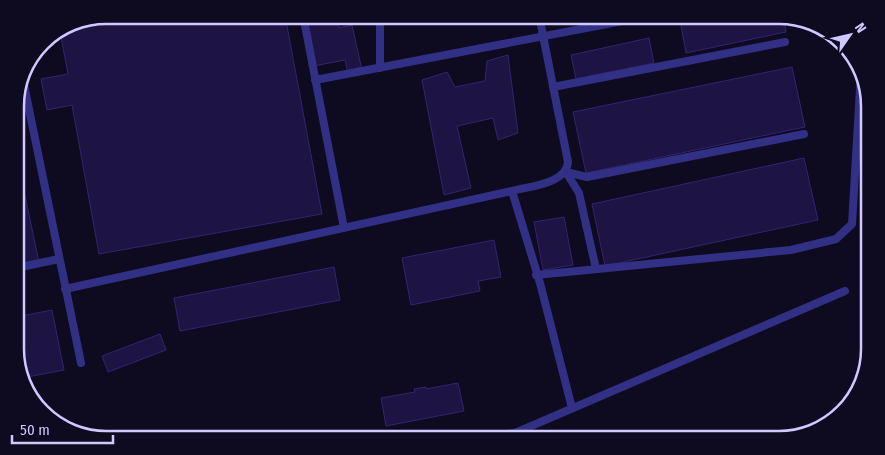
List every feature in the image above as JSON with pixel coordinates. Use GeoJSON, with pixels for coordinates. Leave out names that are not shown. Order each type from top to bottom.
{"type":"FeatureCollection","features":[{"type":"Feature","properties":{"kind":"lane"},"geometry":{"type":"LineString","coordinates":[[305,24],[344,228]]}},
{"type":"Feature","properties":{"kind":"lane"},"geometry":{"type":"LineString","coordinates":[[380,24],[380,68]]}},
{"type":"Feature","properties":{"kind":"lane"},"geometry":{"type":"LineString","coordinates":[[65,289],[512,191],[558,178],[566,172],[568,162],[541,24]]}},
{"type":"Feature","properties":{"kind":"lane"},"geometry":{"type":"LineString","coordinates":[[315,80],[609,24]]}},
{"type":"Feature","properties":{"kind":"lane"},"geometry":{"type":"LineString","coordinates":[[553,87],[785,42]]}},
{"type":"Feature","properties":{"kind":"lane"},"geometry":{"type":"LineString","coordinates":[[536,275],[791,250],[828,242],[842,234],[852,224],[860,91]]}},
{"type":"Feature","properties":{"kind":"lane"},"geometry":{"type":"LineString","coordinates":[[25,92],[81,363]]}},
{"type":"Feature","properties":{"kind":"lane"},"geometry":{"type":"LineString","coordinates":[[566,172],[587,177],[804,134]]}},
{"type":"Feature","properties":{"kind":"lane"},"geometry":{"type":"LineString","coordinates":[[566,172],[579,193],[596,269]]}},
{"type":"Feature","properties":{"kind":"lane"},"geometry":{"type":"LineString","coordinates":[[512,191],[572,408]]}},
{"type":"Feature","properties":{"kind":"lane"},"geometry":{"type":"LineString","coordinates":[[24,266],[59,259]]}},
{"type":"Feature","properties":{"kind":"lane"},"geometry":{"type":"LineString","coordinates":[[519,431],[844,291]]}},
{"type":"Feature","properties":{"kind":"building"},"geometry":{"type":"Polygon","coordinates":[[[287,24],[322,214],[99,254],[72,105],[47,110],[41,79],[68,74],[61,37],[89,25],[287,24]]]}},
{"type":"Feature","properties":{"kind":"building"},"geometry":{"type":"Polygon","coordinates":[[[306,24],[338,24],[339,28],[352,25],[362,70],[348,73],[345,60],[314,66],[306,24]]]}},
{"type":"Feature","properties":{"kind":"building"},"geometry":{"type":"Polygon","coordinates":[[[681,24],[784,24],[786,32],[686,53],[681,24]]]}},
{"type":"Feature","properties":{"kind":"building"},"geometry":{"type":"Polygon","coordinates":[[[649,38],[654,63],[576,79],[571,55],[649,38]]]}},
{"type":"Feature","properties":{"kind":"building"},"geometry":{"type":"Polygon","coordinates":[[[508,55],[518,133],[498,140],[493,118],[457,126],[471,188],[444,195],[422,80],[447,72],[455,87],[485,81],[487,61],[508,55]]]}},
{"type":"Feature","properties":{"kind":"building"},"geometry":{"type":"Polygon","coordinates":[[[792,67],[805,127],[586,173],[573,112],[792,67]]]}},
{"type":"Feature","properties":{"kind":"building"},"geometry":{"type":"Polygon","coordinates":[[[804,158],[818,220],[605,266],[592,204],[804,158]]]}},
{"type":"Feature","properties":{"kind":"building"},"geometry":{"type":"Polygon","coordinates":[[[24,191],[39,262],[24,265],[24,191]]]}},
{"type":"Feature","properties":{"kind":"building"},"geometry":{"type":"Polygon","coordinates":[[[564,217],[573,265],[543,270],[534,222],[564,217]]]}},
{"type":"Feature","properties":{"kind":"building"},"geometry":{"type":"Polygon","coordinates":[[[494,240],[501,277],[478,281],[480,291],[411,305],[402,258],[494,240]]]}},
{"type":"Feature","properties":{"kind":"building"},"geometry":{"type":"Polygon","coordinates":[[[334,267],[340,300],[180,331],[174,298],[334,267]]]}},
{"type":"Feature","properties":{"kind":"building"},"geometry":{"type":"Polygon","coordinates":[[[52,310],[64,370],[29,377],[24,360],[24,315],[52,310]]]}},
{"type":"Feature","properties":{"kind":"building"},"geometry":{"type":"Polygon","coordinates":[[[160,334],[166,350],[108,372],[102,356],[160,334]]]}},
{"type":"Feature","properties":{"kind":"building"},"geometry":{"type":"Polygon","coordinates":[[[458,383],[464,411],[386,426],[381,398],[415,392],[414,389],[426,387],[426,389],[458,383]]]}}]}
